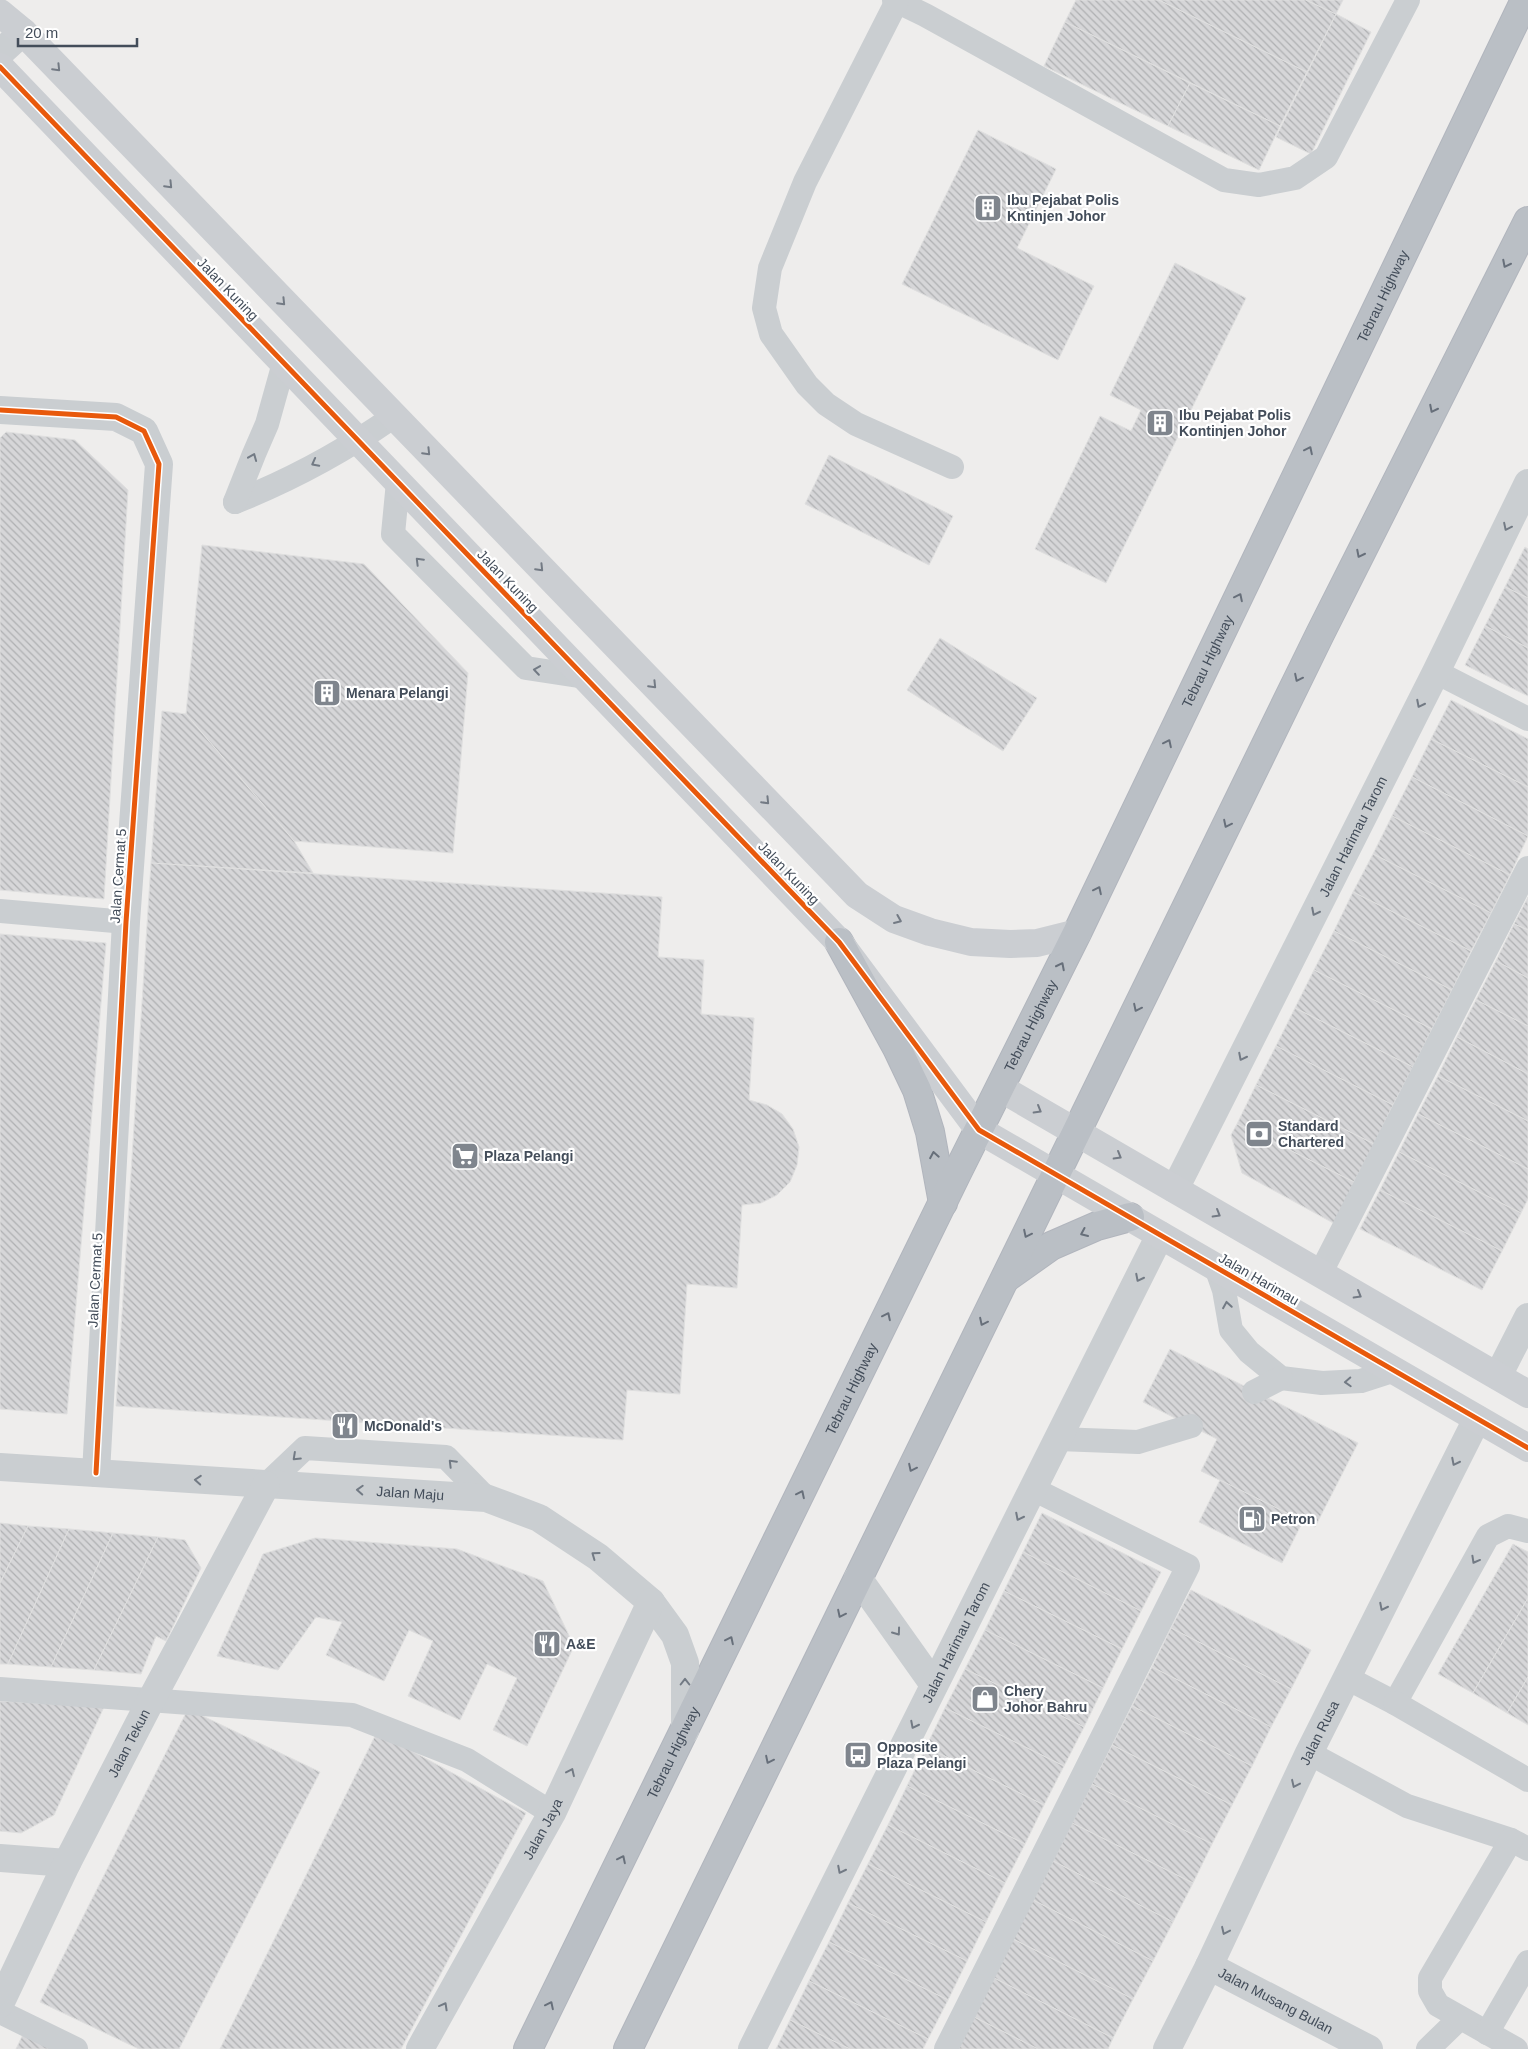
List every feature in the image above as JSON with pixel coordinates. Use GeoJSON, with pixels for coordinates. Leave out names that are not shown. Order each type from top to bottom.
{"type":"FeatureCollection","features":[{"type":"Feature","properties":{"kind":"highway","name":"Tebrau Highway"},"geometry":{"type":"LineString","coordinates":[[528,2049],[942,1203],[1077,934],[1525,0]]}},
{"type":"Feature","properties":{"kind":"highway"},"geometry":{"type":"LineString","coordinates":[[628,2049],[1320,634],[1528,221]]}},
{"type":"Feature","properties":{"kind":"highway"},"geometry":{"type":"LineString","coordinates":[[839,942],[897,1048],[917,1090],[930,1132],[942,1203]]}},
{"type":"Feature","properties":{"kind":"highway"},"geometry":{"type":"LineString","coordinates":[[1004,1278],[1051,1246],[1098,1226],[1130,1216]]}},
{"type":"Feature","properties":{"kind":"street"},"geometry":{"type":"LineString","coordinates":[[0,13],[23,32],[857,895],[894,919],[930,932],[971,942],[1037,943],[1077,934]]}},
{"type":"Feature","properties":{"kind":"street"},"geometry":{"type":"LineString","coordinates":[[0,53],[23,32]]}},
{"type":"Feature","properties":{"kind":"street","name":"Jalan Kuning"},"geometry":{"type":"LineString","coordinates":[[0,67],[839,942],[979,1130]]}},
{"type":"Feature","properties":{"kind":"street","name":"Jalan Cermat 5"},"geometry":{"type":"LineString","coordinates":[[0,410],[116,417],[144,431],[159,464],[126,922],[96,1473]]}},
{"type":"Feature","properties":{"kind":"street","name":"Jalan Harimau Tarom"},"geometry":{"type":"LineString","coordinates":[[1175,1189],[1436,672],[1528,483]]}},
{"type":"Feature","properties":{"kind":"street"},"geometry":{"type":"LineString","coordinates":[[1000,1088],[1528,1394]]}},
{"type":"Feature","properties":{"kind":"street","name":"Jalan Harimau"},"geometry":{"type":"LineString","coordinates":[[979,1130],[1528,1448]]}},
{"type":"Feature","properties":{"kind":"street","name":"Jalan Harimau Tarom"},"geometry":{"type":"LineString","coordinates":[[752,2049],[1160,1234]]}},
{"type":"Feature","properties":{"kind":"street"},"geometry":{"type":"LineString","coordinates":[[1498,1376],[1528,1317]]}},
{"type":"Feature","properties":{"kind":"street","name":"Jalan Rusa"},"geometry":{"type":"LineString","coordinates":[[1167,2049],[1209,1966],[1309,1753],[1477,1418]]}},
{"type":"Feature","properties":{"kind":"street","name":"Jalan Maju"},"geometry":{"type":"LineString","coordinates":[[0,1468],[486,1498],[540,1518],[598,1557],[651,1602],[676,1635],[685,1663],[685,1731]]}},
{"type":"Feature","properties":{"kind":"street","name":"Jalan Tekun"},"geometry":{"type":"LineString","coordinates":[[0,2004],[67,1863],[150,1702],[266,1485]]}},
{"type":"Feature","properties":{"kind":"street"},"geometry":{"type":"LineString","coordinates":[[858,1578],[934,1685]]}},
{"type":"Feature","properties":{"kind":"street","name":"Jalan Jaya"},"geometry":{"type":"LineString","coordinates":[[420,2049],[552,1813],[651,1602]]}},
{"type":"Feature","properties":{"kind":"street"},"geometry":{"type":"LineString","coordinates":[[0,1858],[67,1863]]}},
{"type":"Feature","properties":{"kind":"street","name":"Jalan Musang Bulan"},"geometry":{"type":"LineString","coordinates":[[1209,1966],[1369,2049]]}},
{"type":"Feature","properties":{"kind":"lane"},"geometry":{"type":"LineString","coordinates":[[952,467],[856,424],[826,404],[807,385],[771,334],[764,308],[770,268],[805,182],[896,1],[928,7],[1224,180],[1259,184],[1295,178],[1326,157],[1408,0]]}},
{"type":"Feature","properties":{"kind":"lane"},"geometry":{"type":"LineString","coordinates":[[284,363],[268,424],[254,454],[236,502],[270,488],[358,441],[393,417]]}},
{"type":"Feature","properties":{"kind":"lane"},"geometry":{"type":"LineString","coordinates":[[398,482],[393,534],[526,668],[585,677]]}},
{"type":"Feature","properties":{"kind":"lane"},"geometry":{"type":"LineString","coordinates":[[1436,672],[1528,718]]}},
{"type":"Feature","properties":{"kind":"lane"},"geometry":{"type":"LineString","coordinates":[[1320,1274],[1528,868]]}},
{"type":"Feature","properties":{"kind":"lane"},"geometry":{"type":"LineString","coordinates":[[0,911],[126,922]]}},
{"type":"Feature","properties":{"kind":"lane"},"geometry":{"type":"LineString","coordinates":[[1216,1267],[1224,1290],[1231,1330],[1249,1352],[1281,1378],[1322,1383],[1361,1381],[1395,1370]]}},
{"type":"Feature","properties":{"kind":"lane"},"geometry":{"type":"LineString","coordinates":[[1254,1392],[1281,1378]]}},
{"type":"Feature","properties":{"kind":"lane"},"geometry":{"type":"LineString","coordinates":[[1058,1439],[1138,1442],[1191,1426]]}},
{"type":"Feature","properties":{"kind":"lane"},"geometry":{"type":"LineString","coordinates":[[266,1485],[305,1448],[324,1449],[446,1457],[486,1498]]}},
{"type":"Feature","properties":{"kind":"lane"},"geometry":{"type":"LineString","coordinates":[[946,2049],[1188,1566],[1033,1489]]}},
{"type":"Feature","properties":{"kind":"lane"},"geometry":{"type":"LineString","coordinates":[[1395,1703],[1488,1536],[1508,1526],[1528,1531]]}},
{"type":"Feature","properties":{"kind":"lane"},"geometry":{"type":"LineString","coordinates":[[1347,1678],[1395,1703],[1528,1780]]}},
{"type":"Feature","properties":{"kind":"lane"},"geometry":{"type":"LineString","coordinates":[[0,1689],[150,1702],[352,1715],[467,1760],[552,1813]]}},
{"type":"Feature","properties":{"kind":"lane"},"geometry":{"type":"LineString","coordinates":[[1309,1753],[1407,1806],[1519,1844],[1430,1978],[1430,1991],[1438,2005],[1516,2049]]}},
{"type":"Feature","properties":{"kind":"lane"},"geometry":{"type":"LineString","coordinates":[[1487,2033],[1528,1962]]}},
{"type":"Feature","properties":{"kind":"lane"},"geometry":{"type":"LineString","coordinates":[[0,2012],[76,2049]]}},
{"type":"Feature","properties":{"kind":"lane"},"geometry":{"type":"LineString","coordinates":[[1428,2049],[1460,2018]]}},
{"type":"Feature","properties":{"kind":"building"},"geometry":{"type":"Polygon","coordinates":[[[1076,0],[1159,0],[1307,72],[1280,126],[1065,22],[1076,0]]]}},
{"type":"Feature","properties":{"kind":"building"},"geometry":{"type":"Polygon","coordinates":[[[1159,0],[1306,0],[1336,14],[1307,72],[1159,0]]]}},
{"type":"Feature","properties":{"kind":"building"},"geometry":{"type":"Polygon","coordinates":[[[1306,0],[1343,0],[1336,14],[1306,0]]]}},
{"type":"Feature","properties":{"kind":"building"},"geometry":{"type":"Polygon","coordinates":[[[1336,14],[1371,32],[1311,154],[1276,137],[1336,14]]]}},
{"type":"Feature","properties":{"kind":"building"},"geometry":{"type":"Polygon","coordinates":[[[1065,22],[1190,83],[1168,126],[1044,66],[1065,22]]]}},
{"type":"Feature","properties":{"kind":"building"},"geometry":{"type":"Polygon","coordinates":[[[1190,83],[1280,126],[1259,170],[1168,126],[1190,83]]]}},
{"type":"Feature","properties":{"kind":"building","name":"Ibu Pejabat Polis Kntinjen Johor"},"geometry":{"type":"Polygon","coordinates":[[[978,130],[1056,169],[1017,248],[1094,286],[1058,360],[902,284],[978,130]]]}},
{"type":"Feature","properties":{"kind":"building","name":"Ibu Pejabat Polis Kontinjen Johor"},"geometry":{"type":"Polygon","coordinates":[[[1175,263],[1246,298],[1106,583],[1035,549],[1100,416],[1131,431],[1141,410],[1110,395],[1175,263]]]}},
{"type":"Feature","properties":{"kind":"building"},"geometry":{"type":"Polygon","coordinates":[[[6,432],[75,440],[128,490],[104,899],[0,890],[0,438],[6,432]]]}},
{"type":"Feature","properties":{"kind":"building"},"geometry":{"type":"Polygon","coordinates":[[[829,455],[953,516],[929,565],[805,504],[829,455]]]}},
{"type":"Feature","properties":{"kind":"building","name":"Menara Pelangi"},"geometry":{"type":"Polygon","coordinates":[[[202,545],[364,564],[468,673],[453,853],[294,841],[186,714],[202,545]]]}},
{"type":"Feature","properties":{"kind":"building"},"geometry":{"type":"Polygon","coordinates":[[[1525,547],[1528,549],[1528,598],[1505,587],[1525,547]]]}},
{"type":"Feature","properties":{"kind":"building"},"geometry":{"type":"Polygon","coordinates":[[[1505,587],[1528,598],[1528,648],[1485,626],[1505,587]]]}},
{"type":"Feature","properties":{"kind":"building"},"geometry":{"type":"Polygon","coordinates":[[[1485,626],[1528,648],[1528,696],[1465,665],[1485,626]]]}},
{"type":"Feature","properties":{"kind":"building"},"geometry":{"type":"Polygon","coordinates":[[[940,638],[1037,698],[1003,751],[907,690],[940,638]]]}},
{"type":"Feature","properties":{"kind":"building"},"geometry":{"type":"Polygon","coordinates":[[[1451,700],[1528,739],[1528,787],[1431,739],[1451,700]]]}},
{"type":"Feature","properties":{"kind":"building"},"geometry":{"type":"Polygon","coordinates":[[[162,711],[186,714],[294,841],[313,873],[151,863],[162,711]]]}},
{"type":"Feature","properties":{"kind":"building"},"geometry":{"type":"Polygon","coordinates":[[[1431,739],[1528,787],[1528,836],[1412,777],[1431,739]]]}},
{"type":"Feature","properties":{"kind":"building"},"geometry":{"type":"Polygon","coordinates":[[[1412,777],[1528,836],[1510,875],[1392,816],[1412,777]]]}},
{"type":"Feature","properties":{"kind":"building"},"geometry":{"type":"Polygon","coordinates":[[[1392,816],[1510,875],[1491,913],[1373,854],[1392,816]]]}},
{"type":"Feature","properties":{"kind":"building"},"geometry":{"type":"Polygon","coordinates":[[[1373,854],[1491,913],[1471,951],[1353,892],[1373,854]]]}},
{"type":"Feature","properties":{"kind":"building","name":"Plaza Pelangi"},"geometry":{"type":"Polygon","coordinates":[[[151,863],[662,897],[658,957],[704,960],[701,1014],[754,1018],[749,1100],[767,1105],[782,1114],[793,1129],[799,1147],[797,1165],[790,1182],[777,1195],[761,1203],[742,1205],[737,1288],[687,1284],[680,1394],[627,1390],[623,1440],[116,1406],[151,863]]]}},
{"type":"Feature","properties":{"kind":"building"},"geometry":{"type":"Polygon","coordinates":[[[1353,892],[1471,951],[1452,990],[1334,931],[1353,892]]]}},
{"type":"Feature","properties":{"kind":"building"},"geometry":{"type":"Polygon","coordinates":[[[1528,897],[1528,930],[1514,924],[1528,897]]]}},
{"type":"Feature","properties":{"kind":"building"},"geometry":{"type":"Polygon","coordinates":[[[1514,924],[1528,930],[1528,978],[1496,961],[1514,924]]]}},
{"type":"Feature","properties":{"kind":"building"},"geometry":{"type":"Polygon","coordinates":[[[1334,931],[1452,990],[1432,1029],[1314,970],[1334,931]]]}},
{"type":"Feature","properties":{"kind":"building"},"geometry":{"type":"Polygon","coordinates":[[[0,934],[106,943],[67,1414],[0,1409],[0,934]]]}},
{"type":"Feature","properties":{"kind":"building"},"geometry":{"type":"Polygon","coordinates":[[[1496,961],[1528,978],[1528,1026],[1476,1000],[1496,961]]]}},
{"type":"Feature","properties":{"kind":"building"},"geometry":{"type":"Polygon","coordinates":[[[1314,970],[1432,1029],[1413,1067],[1295,1008],[1314,970]]]}},
{"type":"Feature","properties":{"kind":"building"},"geometry":{"type":"Polygon","coordinates":[[[1476,1000],[1528,1026],[1528,1074],[1457,1037],[1476,1000]]]}},
{"type":"Feature","properties":{"kind":"building"},"geometry":{"type":"Polygon","coordinates":[[[1295,1008],[1413,1067],[1393,1105],[1276,1046],[1295,1008]]]}},
{"type":"Feature","properties":{"kind":"building"},"geometry":{"type":"Polygon","coordinates":[[[1457,1037],[1528,1074],[1528,1121],[1438,1076],[1457,1037]]]}},
{"type":"Feature","properties":{"kind":"building"},"geometry":{"type":"Polygon","coordinates":[[[1276,1046],[1393,1105],[1374,1144],[1256,1085],[1276,1046]]]}},
{"type":"Feature","properties":{"kind":"building"},"geometry":{"type":"Polygon","coordinates":[[[1438,1076],[1528,1121],[1528,1169],[1418,1114],[1438,1076]]]}},
{"type":"Feature","properties":{"kind":"building"},"geometry":{"type":"Polygon","coordinates":[[[1256,1085],[1374,1144],[1354,1182],[1237,1124],[1256,1085]]]}},
{"type":"Feature","properties":{"kind":"building"},"geometry":{"type":"Polygon","coordinates":[[[1418,1114],[1528,1169],[1528,1199],[1521,1213],[1399,1152],[1418,1114]]]}},
{"type":"Feature","properties":{"kind":"building"},"geometry":{"type":"Polygon","coordinates":[[[1237,1124],[1354,1182],[1335,1224],[1242,1173],[1231,1135],[1237,1124]]]}},
{"type":"Feature","properties":{"kind":"building"},"geometry":{"type":"Polygon","coordinates":[[[1399,1152],[1521,1213],[1502,1251],[1380,1190],[1399,1152]]]}},
{"type":"Feature","properties":{"kind":"building"},"geometry":{"type":"Polygon","coordinates":[[[1380,1190],[1502,1251],[1482,1290],[1360,1229],[1380,1190]]]}},
{"type":"Feature","properties":{"kind":"building"},"geometry":{"type":"Polygon","coordinates":[[[1170,1349],[1358,1443],[1315,1527],[1201,1471],[1217,1439],[1143,1402],[1170,1349]]]}},
{"type":"Feature","properties":{"kind":"building"},"geometry":{"type":"Polygon","coordinates":[[[1220,1480],[1303,1521],[1282,1563],[1199,1522],[1220,1480]]]}},
{"type":"Feature","properties":{"kind":"building"},"geometry":{"type":"Polygon","coordinates":[[[1042,1513],[1161,1572],[1141,1611],[1023,1552],[1042,1513]]]}},
{"type":"Feature","properties":{"kind":"building"},"geometry":{"type":"Polygon","coordinates":[[[0,1523],[28,1526],[0,1583],[0,1523]]]}},
{"type":"Feature","properties":{"kind":"building"},"geometry":{"type":"Polygon","coordinates":[[[28,1526],[69,1529],[8,1664],[0,1664],[0,1583],[28,1526]]]}},
{"type":"Feature","properties":{"kind":"building"},"geometry":{"type":"Polygon","coordinates":[[[69,1529],[113,1533],[51,1667],[8,1664],[69,1529]]]}},
{"type":"Feature","properties":{"kind":"building"},"geometry":{"type":"Polygon","coordinates":[[[113,1533],[158,1537],[94,1670],[51,1667],[113,1533]]]}},
{"type":"Feature","properties":{"kind":"building"},"geometry":{"type":"Polygon","coordinates":[[[158,1537],[185,1540],[201,1568],[166,1641],[156,1636],[141,1674],[94,1670],[158,1537]]]}},
{"type":"Feature","properties":{"kind":"building"},"geometry":{"type":"Polygon","coordinates":[[[315,1538],[457,1549],[543,1581],[574,1646],[527,1746],[493,1730],[517,1678],[487,1664],[460,1720],[408,1696],[433,1641],[409,1630],[384,1681],[326,1655],[342,1622],[316,1617],[278,1670],[217,1656],[263,1554],[315,1538]]]}},
{"type":"Feature","properties":{"kind":"building"},"geometry":{"type":"Polygon","coordinates":[[[1513,1544],[1528,1552],[1528,1598],[1473,1693],[1438,1674],[1513,1544]]]}},
{"type":"Feature","properties":{"kind":"building"},"geometry":{"type":"Polygon","coordinates":[[[1023,1552],[1141,1611],[1122,1649],[1004,1591],[1023,1552]]]}},
{"type":"Feature","properties":{"kind":"building"},"geometry":{"type":"Polygon","coordinates":[[[1191,1590],[1311,1650],[1291,1689],[1171,1628],[1191,1590]]]}},
{"type":"Feature","properties":{"kind":"building"},"geometry":{"type":"Polygon","coordinates":[[[1004,1591],[1122,1649],[1103,1688],[985,1630],[1004,1591]]]}},
{"type":"Feature","properties":{"kind":"building"},"geometry":{"type":"Polygon","coordinates":[[[1528,1598],[1528,1677],[1507,1713],[1473,1693],[1528,1598]]]}},
{"type":"Feature","properties":{"kind":"building"},"geometry":{"type":"Polygon","coordinates":[[[1171,1628],[1291,1689],[1271,1727],[1152,1667],[1171,1628]]]}},
{"type":"Feature","properties":{"kind":"building"},"geometry":{"type":"Polygon","coordinates":[[[985,1630],[1103,1688],[1084,1727],[965,1669],[985,1630]]]}},
{"type":"Feature","properties":{"kind":"building"},"geometry":{"type":"Polygon","coordinates":[[[1152,1667],[1271,1727],[1252,1766],[1132,1706],[1152,1667]]]}},
{"type":"Feature","properties":{"kind":"building"},"geometry":{"type":"Polygon","coordinates":[[[965,1669],[1084,1727],[1064,1766],[945,1708],[965,1669]]]}},
{"type":"Feature","properties":{"kind":"building"},"geometry":{"type":"Polygon","coordinates":[[[1528,1677],[1528,1725],[1507,1713],[1528,1677]]]}},
{"type":"Feature","properties":{"kind":"building"},"geometry":{"type":"Polygon","coordinates":[[[0,1701],[104,1707],[54,1815],[21,1833],[0,1831],[0,1701]]]}},
{"type":"Feature","properties":{"kind":"building"},"geometry":{"type":"Polygon","coordinates":[[[1132,1706],[1252,1766],[1232,1805],[1112,1745],[1132,1706]]]}},
{"type":"Feature","properties":{"kind":"building"},"geometry":{"type":"Polygon","coordinates":[[[945,1708],[1064,1766],[1044,1805],[926,1747],[945,1708]]]}},
{"type":"Feature","properties":{"kind":"building"},"geometry":{"type":"Polygon","coordinates":[[[188,1709],[320,1772],[179,2049],[139,2049],[40,2002],[188,1709]]]}},
{"type":"Feature","properties":{"kind":"building"},"geometry":{"type":"Polygon","coordinates":[[[377,1732],[526,1813],[401,2049],[220,2049],[377,1732]]]}},
{"type":"Feature","properties":{"kind":"building"},"geometry":{"type":"Polygon","coordinates":[[[1112,1745],[1232,1805],[1212,1844],[1092,1784],[1112,1745]]]}},
{"type":"Feature","properties":{"kind":"building"},"geometry":{"type":"Polygon","coordinates":[[[926,1747],[1044,1805],[1025,1844],[907,1786],[926,1747]]]}},
{"type":"Feature","properties":{"kind":"building"},"geometry":{"type":"Polygon","coordinates":[[[1092,1784],[1212,1844],[1193,1883],[1072,1823],[1092,1784]]]}},
{"type":"Feature","properties":{"kind":"building"},"geometry":{"type":"Polygon","coordinates":[[[907,1786],[1025,1844],[1005,1883],[888,1825],[907,1786]]]}},
{"type":"Feature","properties":{"kind":"building"},"geometry":{"type":"Polygon","coordinates":[[[1072,1823],[1193,1883],[1173,1922],[1053,1861],[1072,1823]]]}},
{"type":"Feature","properties":{"kind":"building"},"geometry":{"type":"Polygon","coordinates":[[[888,1825],[1005,1883],[986,1922],[868,1864],[888,1825]]]}},
{"type":"Feature","properties":{"kind":"building"},"geometry":{"type":"Polygon","coordinates":[[[1053,1861],[1173,1922],[1153,1961],[1033,1900],[1053,1861]]]}},
{"type":"Feature","properties":{"kind":"building"},"geometry":{"type":"Polygon","coordinates":[[[868,1864],[986,1922],[967,1961],[848,1903],[868,1864]]]}},
{"type":"Feature","properties":{"kind":"building"},"geometry":{"type":"Polygon","coordinates":[[[1033,1900],[1153,1961],[1133,1999],[1013,1939],[1033,1900]]]}},
{"type":"Feature","properties":{"kind":"building"},"geometry":{"type":"Polygon","coordinates":[[[848,1903],[967,1961],[948,2000],[829,1942],[848,1903]]]}},
{"type":"Feature","properties":{"kind":"building"},"geometry":{"type":"Polygon","coordinates":[[[1013,1939],[1133,1999],[1113,2038],[994,1978],[1013,1939]]]}},
{"type":"Feature","properties":{"kind":"building"},"geometry":{"type":"Polygon","coordinates":[[[829,1942],[948,2000],[928,2039],[809,1981],[829,1942]]]}},
{"type":"Feature","properties":{"kind":"building"},"geometry":{"type":"Polygon","coordinates":[[[994,1978],[1113,2038],[1108,2049],[1038,2049],[974,2017],[994,1978]]]}},
{"type":"Feature","properties":{"kind":"building"},"geometry":{"type":"Polygon","coordinates":[[[809,1981],[928,2039],[923,2049],[850,2049],[790,2020],[809,1981]]]}},
{"type":"Feature","properties":{"kind":"building"},"geometry":{"type":"Polygon","coordinates":[[[974,2017],[1038,2049],[957,2049],[974,2017]]]}},
{"type":"Feature","properties":{"kind":"building"},"geometry":{"type":"Polygon","coordinates":[[[790,2020],[850,2049],[776,2049],[790,2020]]]}},
{"type":"Feature","properties":{"kind":"building"},"geometry":{"type":"Polygon","coordinates":[[[26,2028],[70,2049],[16,2049],[26,2028]]]}},
{"type":"Feature","properties":{"kind":"cycle path"},"geometry":{"type":"LineString","coordinates":[[0,67],[839,942],[979,1130],[1528,1448]]}},
{"type":"Feature","properties":{"kind":"cycle path"},"geometry":{"type":"LineString","coordinates":[[0,410],[116,417],[144,431],[159,464],[126,922],[96,1473]]}},
{"type":"Feature","properties":{"kind":"place","name":"Ibu Pejabat Polis Kntinjen Johor"},"geometry":{"type":"Point","coordinates":[988,208]}},
{"type":"Feature","properties":{"kind":"place","name":"Ibu Pejabat Polis Kontinjen Johor"},"geometry":{"type":"Point","coordinates":[1160,423]}},
{"type":"Feature","properties":{"kind":"place","name":"Menara Pelangi"},"geometry":{"type":"Point","coordinates":[327,693]}},
{"type":"Feature","properties":{"kind":"place","name":"Standard Chartered"},"geometry":{"type":"Point","coordinates":[1259,1134]}},
{"type":"Feature","properties":{"kind":"place","name":"Plaza Pelangi"},"geometry":{"type":"Point","coordinates":[465,1156]}},
{"type":"Feature","properties":{"kind":"place","name":"McDonald's"},"geometry":{"type":"Point","coordinates":[345,1426]}},
{"type":"Feature","properties":{"kind":"place","name":"Petron"},"geometry":{"type":"Point","coordinates":[1252,1519]}},
{"type":"Feature","properties":{"kind":"place","name":"A&E"},"geometry":{"type":"Point","coordinates":[547,1644]}},
{"type":"Feature","properties":{"kind":"place","name":"Chery Johor Bahru"},"geometry":{"type":"Point","coordinates":[985,1699]}},
{"type":"Feature","properties":{"kind":"place","name":"Opposite Plaza Pelangi"},"geometry":{"type":"Point","coordinates":[858,1755]}}]}
